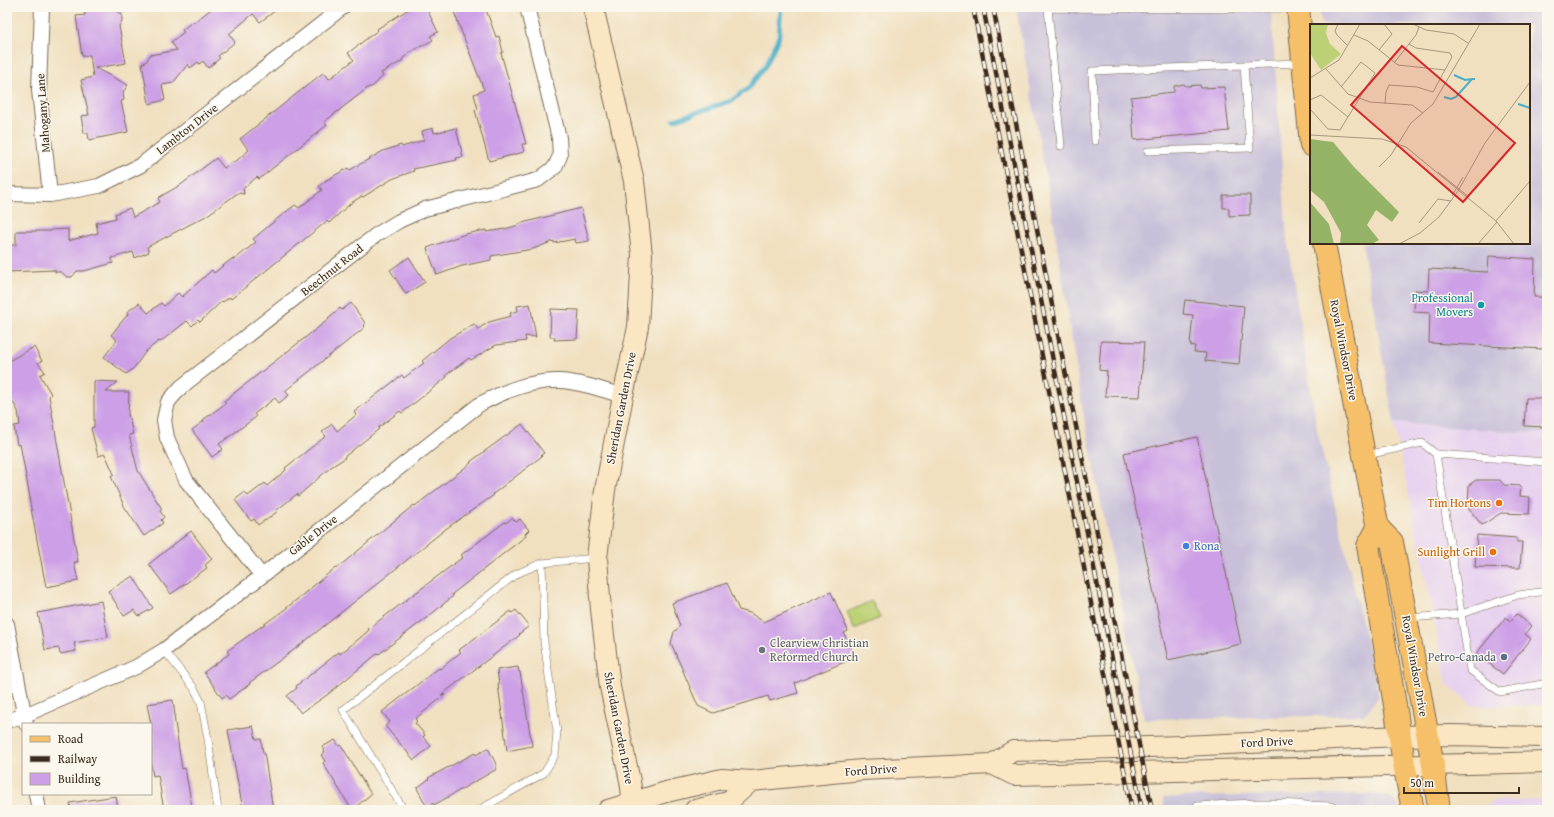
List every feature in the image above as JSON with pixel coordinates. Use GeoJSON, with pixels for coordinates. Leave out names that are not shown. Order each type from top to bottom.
{"type":"FeatureCollection","features":[{"type":"Feature","properties":{"kind":"main road","name":"Sheridan Garden Drive"},"geometry":{"type":"LineString","coordinates":[[593,7],[634,181],[642,255],[638,327],[605,490],[597,558],[601,610],[610,687],[634,806]]}},
{"type":"Feature","properties":{"kind":"main road"},"geometry":{"type":"LineString","coordinates":[[1298,8],[1310,135]]}},
{"type":"Feature","properties":{"kind":"main road","name":"Royal Windsor Drive"},"geometry":{"type":"LineString","coordinates":[[1324,244],[1378,528],[1392,542],[1428,736],[1439,810]]}},
{"type":"Feature","properties":{"kind":"main road"},"geometry":{"type":"LineString","coordinates":[[1378,528],[1368,546],[1413,810]]}},
{"type":"Feature","properties":{"kind":"main road","name":"Ford Drive"},"geometry":{"type":"LineString","coordinates":[[608,810],[634,806],[666,792],[722,779],[751,781],[862,770],[992,764],[1013,751],[1182,746],[1400,736],[1547,737]]}},
{"type":"Feature","properties":{"kind":"main road","name":"Ford Drive"},"geometry":{"type":"LineString","coordinates":[[992,764],[1014,775],[1266,770],[1404,764],[1433,765],[1547,762]]}},
{"type":"Feature","properties":{"kind":"main road"},"geometry":{"type":"LineString","coordinates":[[695,810],[728,802],[751,781]]}},
{"type":"Feature","properties":{"kind":"street","name":"Mahogany Lane"},"geometry":{"type":"LineString","coordinates":[[42,7],[40,90],[50,195]]}},
{"type":"Feature","properties":{"kind":"street","name":"Lambton Drive"},"geometry":{"type":"LineString","coordinates":[[7,194],[50,195],[99,186],[140,165],[343,7]]}},
{"type":"Feature","properties":{"kind":"street","name":"Beechnut Road"},"geometry":{"type":"LineString","coordinates":[[262,576],[186,480],[167,438],[164,420],[168,402],[181,388],[376,236],[399,221],[425,209],[538,180],[555,167],[560,156],[559,138],[527,7]]}},
{"type":"Feature","properties":{"kind":"street","name":"Gable Drive"},"geometry":{"type":"LineString","coordinates":[[7,721],[25,720],[136,667],[164,650],[262,576],[480,404],[505,391],[531,383],[560,381],[591,387],[623,396]]}},
{"type":"Feature","properties":{"kind":"street"},"geometry":{"type":"LineString","coordinates":[[7,624],[25,720]]}},
{"type":"Feature","properties":{"kind":"street"},"geometry":{"type":"LineString","coordinates":[[36,795],[39,810]]}},
{"type":"Feature","properties":{"kind":"lane"},"geometry":{"type":"LineString","coordinates":[[1061,146],[1048,8],[1298,8]]}},
{"type":"Feature","properties":{"kind":"lane"},"geometry":{"type":"LineString","coordinates":[[1095,140],[1092,71],[1303,63]]}},
{"type":"Feature","properties":{"kind":"lane"},"geometry":{"type":"LineString","coordinates":[[1148,151],[1250,148],[1244,65]]}},
{"type":"Feature","properties":{"kind":"lane"},"geometry":{"type":"LineString","coordinates":[[1365,456],[1422,443],[1436,454],[1547,462]]}},
{"type":"Feature","properties":{"kind":"lane"},"geometry":{"type":"LineString","coordinates":[[1436,454],[1470,670],[1500,692],[1547,683]]}},
{"type":"Feature","properties":{"kind":"lane"},"geometry":{"type":"LineString","coordinates":[[404,810],[343,710],[516,574],[542,563],[597,558]]}},
{"type":"Feature","properties":{"kind":"lane"},"geometry":{"type":"LineString","coordinates":[[479,810],[544,773],[555,754],[557,732],[544,642],[542,563]]}},
{"type":"Feature","properties":{"kind":"lane"},"geometry":{"type":"LineString","coordinates":[[1406,618],[1461,614],[1518,595],[1547,591]]}},
{"type":"Feature","properties":{"kind":"lane"},"geometry":{"type":"LineString","coordinates":[[164,650],[194,688],[200,702],[208,739],[218,810]]}},
{"type":"Feature","properties":{"kind":"lane"},"geometry":{"type":"LineString","coordinates":[[1198,810],[1197,806],[1234,804],[1294,804],[1306,808],[1331,806],[1338,810]]}},
{"type":"Feature","properties":{"kind":"shaded area"},"geometry":{"type":"Polygon","coordinates":[[[1016,7],[1271,7],[1287,240],[1317,429],[1379,696],[1364,715],[1144,719],[1082,406],[1054,224],[1016,7]]]}},
{"type":"Feature","properties":{"kind":"shaded area"},"geometry":{"type":"Polygon","coordinates":[[[1319,7],[1547,7],[1547,434],[1394,423],[1362,244],[1530,244],[1530,24],[1322,24],[1319,7]]]}},
{"type":"Feature","properties":{"kind":"shaded area"},"geometry":{"type":"Polygon","coordinates":[[[1394,423],[1547,434],[1547,705],[1474,706],[1447,684],[1394,423]]]}},
{"type":"Feature","properties":{"kind":"shaded area"},"geometry":{"type":"Polygon","coordinates":[[[1388,795],[1400,810],[1164,810],[1163,798],[1180,797],[1388,795]]]}},
{"type":"Feature","properties":{"kind":"shaded area"},"geometry":{"type":"Polygon","coordinates":[[[1547,800],[1547,810],[1485,810],[1492,801],[1547,800]]]}},
{"type":"Feature","properties":{"kind":"green space"},"geometry":{"type":"Polygon","coordinates":[[[872,601],[880,618],[854,629],[847,612],[872,601]]]}},
{"type":"Feature","properties":{"kind":"building"},"geometry":{"type":"Polygon","coordinates":[[[85,7],[117,7],[118,12],[122,14],[122,21],[119,26],[126,63],[95,68],[128,85],[123,92],[124,100],[121,101],[128,132],[89,140],[88,133],[84,133],[81,116],[89,115],[81,80],[93,77],[90,55],[82,56],[76,16],[85,15],[85,7]]]}},
{"type":"Feature","properties":{"kind":"building"},"geometry":{"type":"Polygon","coordinates":[[[214,7],[280,7],[260,22],[253,14],[229,34],[235,42],[218,56],[220,58],[208,68],[203,61],[199,64],[198,62],[190,68],[188,64],[173,83],[162,85],[165,100],[149,104],[142,63],[146,62],[150,55],[177,50],[171,42],[184,32],[182,30],[214,7]]]}},
{"type":"Feature","properties":{"kind":"building"},"geometry":{"type":"Polygon","coordinates":[[[412,7],[426,7],[438,32],[430,36],[433,40],[408,53],[409,54],[403,58],[402,61],[381,73],[383,76],[372,87],[369,87],[324,122],[327,125],[259,179],[257,177],[243,188],[244,194],[238,193],[206,216],[147,247],[149,252],[135,258],[133,252],[112,258],[113,263],[84,271],[77,271],[72,277],[67,277],[61,272],[55,272],[55,270],[7,272],[7,245],[16,245],[16,231],[51,231],[68,229],[68,241],[98,233],[96,223],[116,218],[115,214],[130,208],[133,217],[160,202],[158,198],[182,184],[216,158],[224,168],[232,162],[235,162],[249,150],[240,139],[324,72],[329,79],[354,60],[348,53],[378,30],[377,29],[412,7]]]}},
{"type":"Feature","properties":{"kind":"building"},"geometry":{"type":"Polygon","coordinates":[[[452,7],[485,7],[496,37],[499,36],[503,52],[501,53],[526,144],[522,144],[524,152],[489,161],[475,110],[478,109],[474,94],[484,90],[452,7]]]}},
{"type":"Feature","properties":{"kind":"building"},"geometry":{"type":"Polygon","coordinates":[[[1184,84],[1186,86],[1200,85],[1201,88],[1224,87],[1229,131],[1134,140],[1131,97],[1174,92],[1174,86],[1184,84]]]}},
{"type":"Feature","properties":{"kind":"building"},"geometry":{"type":"Polygon","coordinates":[[[433,128],[434,133],[456,128],[463,157],[456,158],[457,160],[413,169],[414,171],[392,179],[351,203],[329,223],[327,221],[231,299],[230,297],[223,302],[222,301],[200,322],[198,320],[192,326],[187,321],[160,342],[159,341],[146,351],[134,368],[126,374],[104,357],[117,340],[111,335],[128,314],[127,312],[139,303],[148,313],[161,303],[164,306],[178,293],[182,297],[212,270],[214,273],[233,258],[234,260],[256,242],[253,239],[295,205],[299,208],[322,190],[319,186],[325,181],[348,168],[350,170],[383,151],[424,140],[422,131],[433,128]]]}},
{"type":"Feature","properties":{"kind":"building"},"geometry":{"type":"Polygon","coordinates":[[[1223,195],[1250,195],[1250,215],[1229,216],[1229,208],[1223,208],[1223,195]]]}},
{"type":"Feature","properties":{"kind":"building"},"geometry":{"type":"Polygon","coordinates":[[[581,208],[589,241],[576,243],[575,239],[554,243],[554,241],[533,249],[491,256],[491,260],[462,266],[437,275],[427,248],[465,234],[486,230],[486,232],[505,229],[519,225],[518,224],[581,208]]]}},
{"type":"Feature","properties":{"kind":"building","name":"Professional Movers"},"geometry":{"type":"Polygon","coordinates":[[[1489,256],[1535,259],[1534,297],[1547,297],[1547,318],[1545,318],[1544,349],[1429,343],[1430,313],[1414,312],[1415,290],[1428,291],[1429,269],[1488,272],[1489,256]]]}},
{"type":"Feature","properties":{"kind":"building"},"geometry":{"type":"Polygon","coordinates":[[[409,257],[425,282],[406,294],[390,270],[409,257]]]}},
{"type":"Feature","properties":{"kind":"building"},"geometry":{"type":"Polygon","coordinates":[[[1185,300],[1244,306],[1239,364],[1205,361],[1206,353],[1194,352],[1195,346],[1190,345],[1193,315],[1183,314],[1185,300]]]}},
{"type":"Feature","properties":{"kind":"building"},"geometry":{"type":"Polygon","coordinates":[[[351,303],[365,323],[364,328],[285,391],[289,395],[279,403],[275,398],[254,414],[256,417],[219,444],[223,449],[212,457],[192,430],[226,403],[224,401],[329,319],[328,318],[340,308],[342,310],[351,303]]]}},
{"type":"Feature","properties":{"kind":"building"},"geometry":{"type":"Polygon","coordinates":[[[530,304],[536,337],[525,336],[526,341],[496,345],[471,360],[469,358],[446,375],[447,377],[402,413],[400,411],[378,428],[379,429],[344,457],[345,458],[331,467],[298,496],[297,494],[265,521],[258,525],[254,519],[251,521],[235,500],[245,492],[248,496],[265,483],[267,486],[286,470],[285,468],[326,436],[322,432],[332,424],[337,431],[356,415],[354,412],[402,375],[404,378],[424,363],[422,361],[450,338],[474,324],[478,329],[489,322],[511,316],[510,313],[518,311],[517,306],[530,304]]]}},
{"type":"Feature","properties":{"kind":"building"},"geometry":{"type":"Polygon","coordinates":[[[551,309],[579,310],[577,339],[554,340],[555,337],[550,337],[551,309]]]}},
{"type":"Feature","properties":{"kind":"building"},"geometry":{"type":"Polygon","coordinates":[[[1101,341],[1144,342],[1140,397],[1105,396],[1107,371],[1099,370],[1101,341]]]}},
{"type":"Feature","properties":{"kind":"building"},"geometry":{"type":"Polygon","coordinates":[[[34,347],[42,361],[38,363],[45,372],[40,375],[51,394],[49,396],[78,562],[74,562],[78,581],[46,587],[20,444],[17,445],[14,426],[20,425],[18,411],[7,392],[7,362],[34,347]]]}},
{"type":"Feature","properties":{"kind":"building"},"geometry":{"type":"Polygon","coordinates":[[[94,381],[118,382],[106,392],[129,392],[128,414],[133,434],[129,435],[138,471],[162,509],[160,511],[164,517],[161,520],[163,523],[144,536],[124,506],[111,476],[114,474],[105,454],[98,456],[91,428],[94,427],[94,381]]]}},
{"type":"Feature","properties":{"kind":"building"},"geometry":{"type":"Polygon","coordinates":[[[1526,398],[1547,398],[1547,427],[1524,426],[1526,398]]]}},
{"type":"Feature","properties":{"kind":"building"},"geometry":{"type":"Polygon","coordinates":[[[522,424],[544,453],[541,455],[542,456],[493,494],[494,495],[447,528],[299,646],[249,683],[250,684],[229,699],[226,695],[222,698],[204,672],[229,654],[227,651],[284,610],[414,505],[415,506],[471,463],[470,462],[522,424]]]}},
{"type":"Feature","properties":{"kind":"building"},"geometry":{"type":"Polygon","coordinates":[[[1197,437],[1241,644],[1168,660],[1124,453],[1197,437]]]}},
{"type":"Feature","properties":{"kind":"building","name":"Tim Hortons"},"geometry":{"type":"Polygon","coordinates":[[[1476,480],[1500,480],[1504,485],[1521,486],[1520,496],[1530,497],[1529,514],[1501,513],[1482,525],[1468,508],[1469,485],[1476,480]]]}},
{"type":"Feature","properties":{"kind":"building"},"geometry":{"type":"Polygon","coordinates":[[[512,518],[516,522],[520,519],[529,530],[525,534],[526,536],[452,594],[453,596],[434,612],[379,654],[378,653],[327,695],[301,713],[287,696],[297,688],[296,686],[339,652],[340,654],[369,630],[368,629],[463,557],[461,555],[512,518]]]}},
{"type":"Feature","properties":{"kind":"building"},"geometry":{"type":"Polygon","coordinates":[[[191,531],[212,559],[205,565],[207,568],[171,594],[149,564],[191,531]]]}},
{"type":"Feature","properties":{"kind":"building"},"geometry":{"type":"Polygon","coordinates":[[[1477,535],[1517,538],[1517,542],[1522,542],[1520,568],[1475,567],[1477,535]]]}},
{"type":"Feature","properties":{"kind":"building"},"geometry":{"type":"Polygon","coordinates":[[[133,576],[153,608],[139,616],[134,610],[124,616],[108,591],[133,576]]]}},
{"type":"Feature","properties":{"kind":"building","name":"Clearview Christian Reformed Church"},"geometry":{"type":"Polygon","coordinates":[[[727,583],[739,610],[750,613],[764,622],[831,592],[848,631],[844,633],[854,658],[795,683],[798,693],[770,701],[768,696],[713,713],[698,706],[671,643],[674,632],[680,626],[672,603],[727,583]]]}},
{"type":"Feature","properties":{"kind":"building"},"geometry":{"type":"Polygon","coordinates":[[[101,601],[108,637],[74,643],[76,651],[60,654],[59,648],[45,650],[38,613],[101,601]]]}},
{"type":"Feature","properties":{"kind":"building"},"geometry":{"type":"Polygon","coordinates":[[[516,610],[529,626],[519,634],[520,635],[441,695],[446,694],[415,719],[417,721],[415,723],[425,735],[423,737],[431,746],[414,760],[385,726],[390,722],[382,712],[439,668],[440,669],[461,652],[459,650],[511,611],[512,613],[516,610]]]}},
{"type":"Feature","properties":{"kind":"building"},"geometry":{"type":"Polygon","coordinates":[[[1517,614],[1531,626],[1525,634],[1531,639],[1503,674],[1476,654],[1506,617],[1510,621],[1517,614]]]}},
{"type":"Feature","properties":{"kind":"building"},"geometry":{"type":"Polygon","coordinates":[[[518,667],[532,746],[507,751],[497,670],[518,667]]]}},
{"type":"Feature","properties":{"kind":"building"},"geometry":{"type":"Polygon","coordinates":[[[173,700],[182,769],[185,768],[192,807],[182,808],[183,810],[164,810],[158,775],[153,776],[152,770],[152,723],[147,704],[173,700]]]}},
{"type":"Feature","properties":{"kind":"building"},"geometry":{"type":"Polygon","coordinates":[[[253,726],[256,739],[261,739],[273,810],[243,810],[228,730],[253,726]]]}},
{"type":"Feature","properties":{"kind":"building"},"geometry":{"type":"Polygon","coordinates":[[[335,740],[339,746],[341,745],[371,794],[352,810],[323,763],[325,761],[321,755],[325,752],[322,747],[335,740]]]}},
{"type":"Feature","properties":{"kind":"building"},"geometry":{"type":"Polygon","coordinates":[[[488,748],[497,769],[434,805],[433,803],[427,807],[417,788],[429,779],[428,778],[475,753],[476,755],[488,748]]]}},
{"type":"Feature","properties":{"kind":"building"},"geometry":{"type":"Polygon","coordinates":[[[116,796],[118,810],[71,810],[70,803],[116,796]]]}},
{"type":"Feature","properties":{"kind":"waterway"},"geometry":{"type":"LineString","coordinates":[[674,120],[731,101],[749,88],[766,65],[779,36],[781,7]]}},
{"type":"Feature","properties":{"kind":"railway"},"geometry":{"type":"LineString","coordinates":[[973,7],[1132,810]]}},
{"type":"Feature","properties":{"kind":"railway"},"geometry":{"type":"LineString","coordinates":[[983,7],[1142,810]]}},
{"type":"Feature","properties":{"kind":"railway"},"geometry":{"type":"LineString","coordinates":[[993,7],[1152,810]]}},
{"type":"Feature","properties":{"kind":"place","name":"Professional Movers"},"geometry":{"type":"Point","coordinates":[1481,305]}},
{"type":"Feature","properties":{"kind":"place","name":"Tim Hortons"},"geometry":{"type":"Point","coordinates":[1499,503]}},
{"type":"Feature","properties":{"kind":"place","name":"Rona"},"geometry":{"type":"Point","coordinates":[1186,546]}},
{"type":"Feature","properties":{"kind":"place","name":"Sunlight Grill"},"geometry":{"type":"Point","coordinates":[1493,552]}},
{"type":"Feature","properties":{"kind":"place","name":"Clearview Christian Reformed Church"},"geometry":{"type":"Point","coordinates":[762,650]}},
{"type":"Feature","properties":{"kind":"place","name":"Petro-Canada"},"geometry":{"type":"Point","coordinates":[1504,657]}}]}
